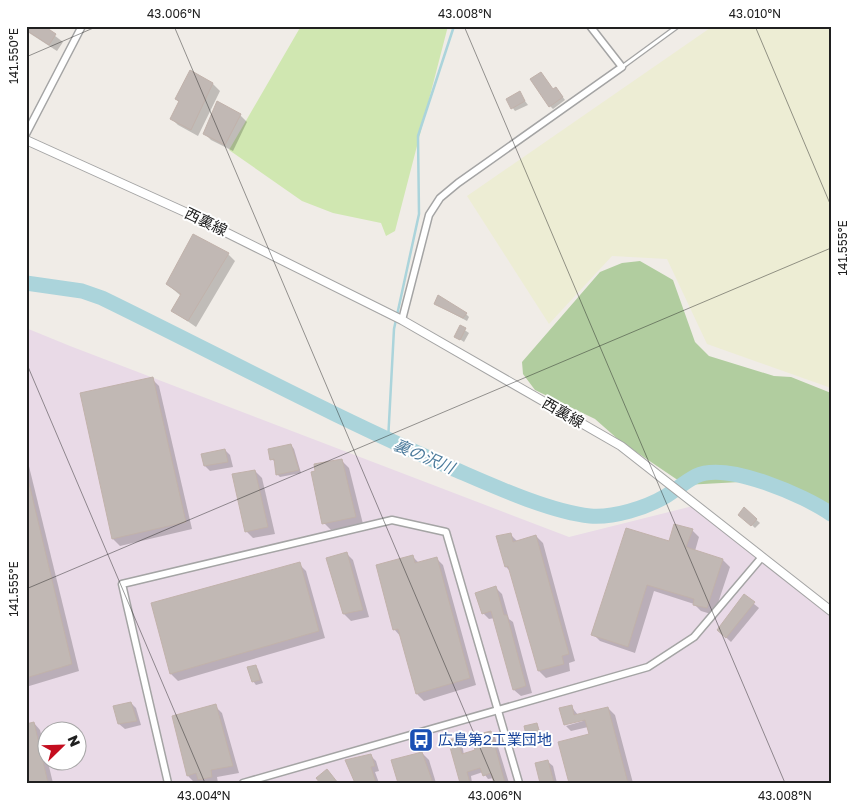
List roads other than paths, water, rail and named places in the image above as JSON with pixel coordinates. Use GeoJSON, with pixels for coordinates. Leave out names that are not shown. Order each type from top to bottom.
{"type":"FeatureCollection","features":[{"type":"Feature","properties":{"kind":"street"},"geometry":{"type":"LineString","coordinates":[[26,134],[82,26]]}},
{"type":"Feature","properties":{"kind":"street"},"geometry":{"type":"LineString","coordinates":[[402,320],[429,214],[440,198],[458,182],[622,68],[590,26]]}},
{"type":"Feature","properties":{"kind":"street","name":"西裏線"},"geometry":{"type":"LineString","coordinates":[[26,140],[185,212],[402,320],[620,446],[762,557]]}},
{"type":"Feature","properties":{"kind":"street"},"geometry":{"type":"LineString","coordinates":[[168,783],[122,584],[392,520],[446,532],[519,783]]}},
{"type":"Feature","properties":{"kind":"street"},"geometry":{"type":"LineString","coordinates":[[243,783],[648,667],[672,654],[694,637],[762,557],[831,611]]}},
{"type":"Feature","properties":{"kind":"lane"},"geometry":{"type":"LineString","coordinates":[[622,68],[678,26]]}},
{"type":"Feature","properties":{"kind":"waterway"},"geometry":{"type":"LineString","coordinates":[[388,441],[394,329],[419,214],[418,136],[454,26]]}},
{"type":"Feature","properties":{"kind":"waterway","name":"裏の沢川"},"geometry":{"type":"LineString","coordinates":[[26,283],[82,291],[102,298],[409,449],[539,504],[590,516],[619,514],[658,500],[696,476],[710,473],[727,473],[785,490],[831,514]]}},
{"type":"Feature","properties":{"kind":"place","name":"広島第2工業団地"},"geometry":{"type":"Point","coordinates":[421,740]}}]}
